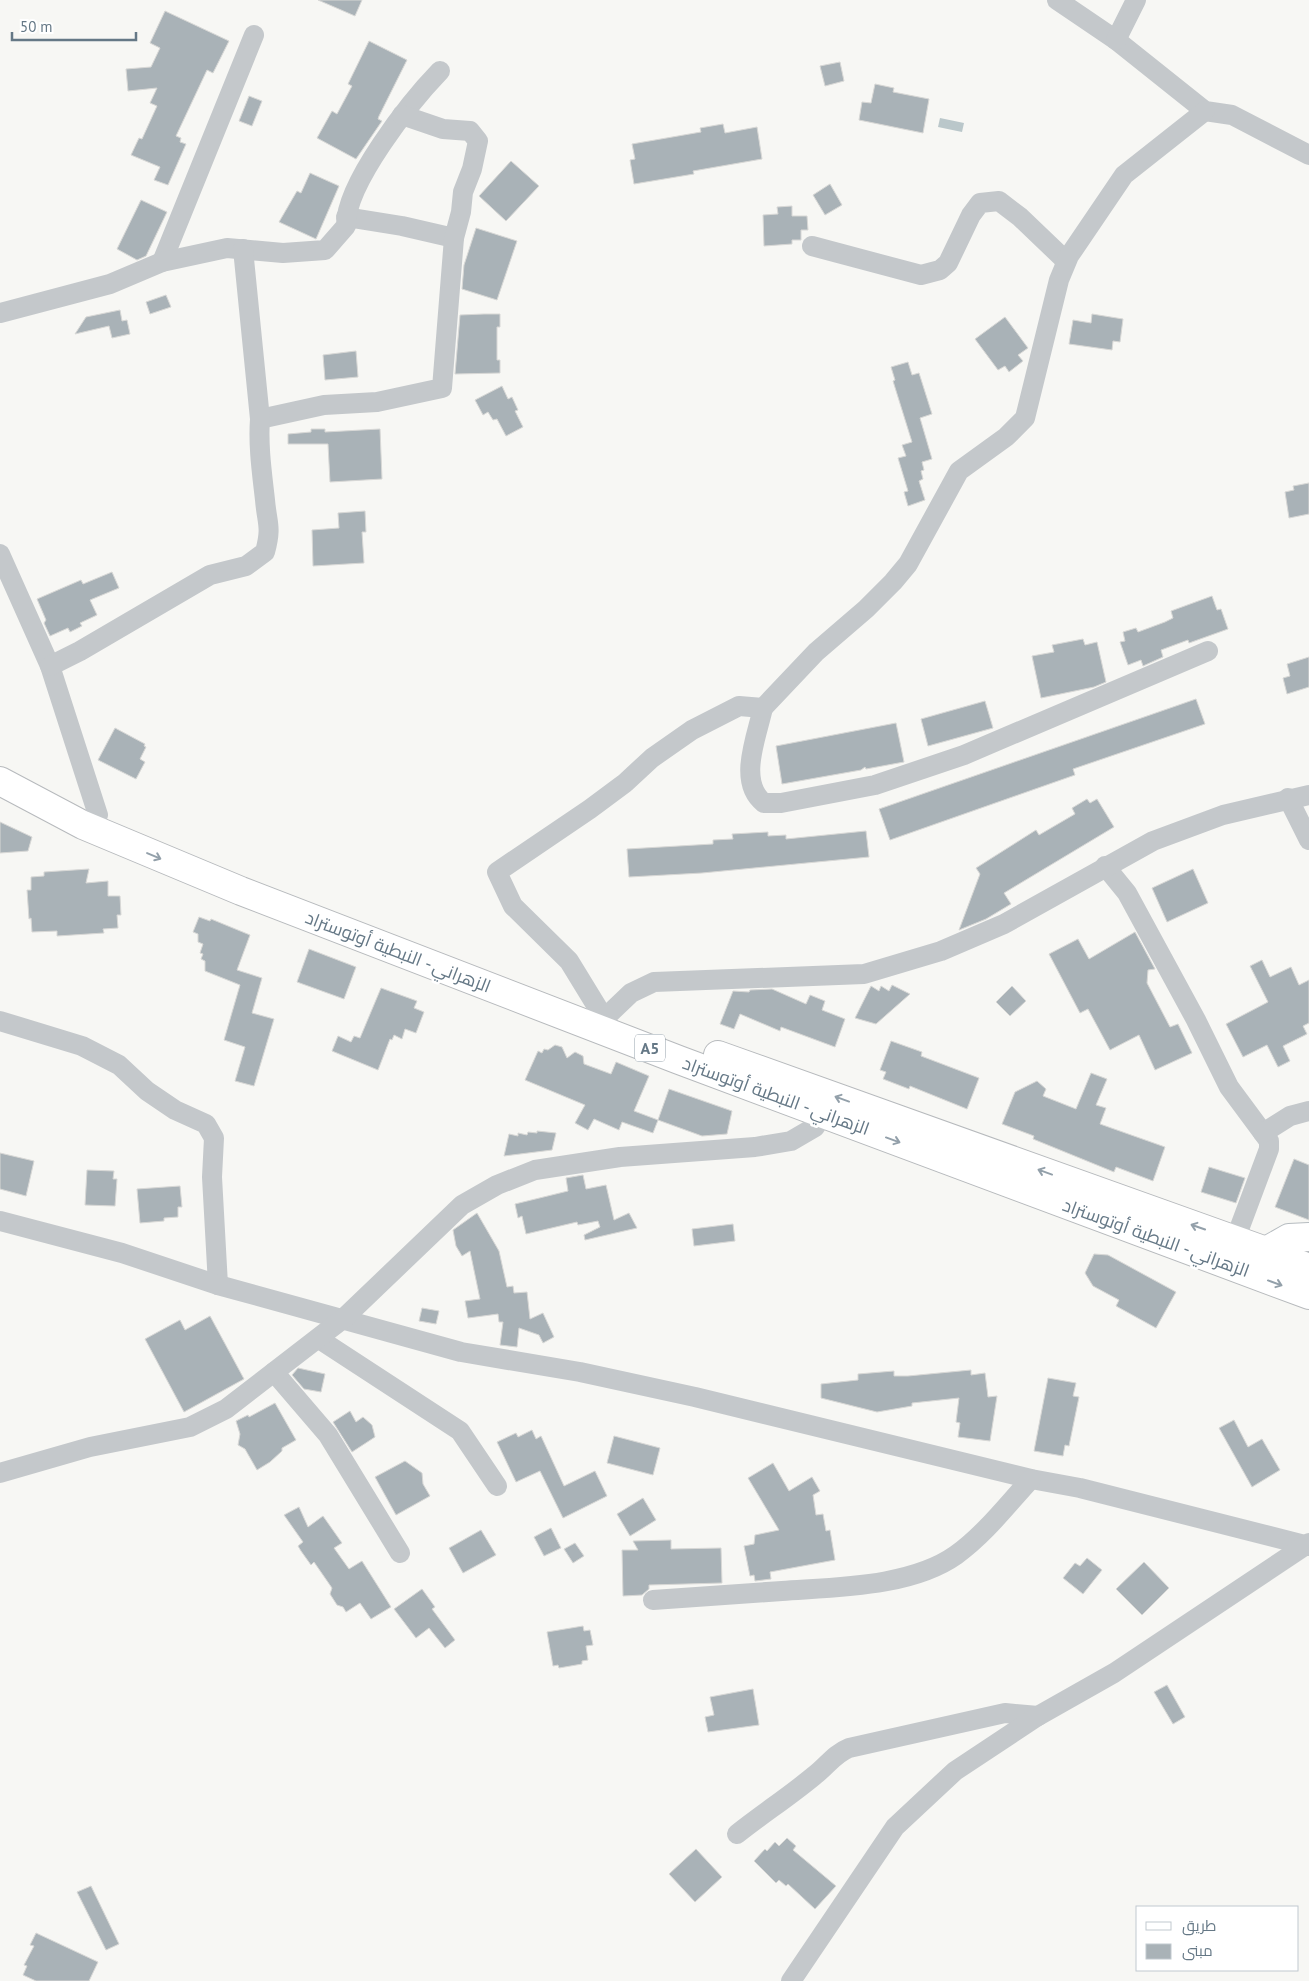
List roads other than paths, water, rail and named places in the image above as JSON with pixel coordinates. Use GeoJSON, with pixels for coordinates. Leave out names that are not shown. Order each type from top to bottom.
{"type":"FeatureCollection","features":[{"type":"Feature","properties":{"kind":"main road","name":"الزهراني - النبطية أوتوستراد"},"geometry":{"type":"LineString","coordinates":[[0,761],[98,815],[615,1021],[823,1114],[1309,1295]]}},
{"type":"Feature","properties":{"kind":"main road","name":"الزهراني - النبطية أوتوستراد"},"geometry":{"type":"LineString","coordinates":[[0,781],[83,825],[167,862],[404,955],[615,1021]]}},
{"type":"Feature","properties":{"kind":"main road","name":"الزهراني - النبطية أوتوستراد"},"geometry":{"type":"LineString","coordinates":[[683,1052],[1266,1251],[1309,1268]]}},
{"type":"Feature","properties":{"kind":"main road"},"geometry":{"type":"LineString","coordinates":[[1266,1251],[1289,1238],[1309,1237]]}},
{"type":"Feature","properties":{"kind":"street"},"geometry":{"type":"LineString","coordinates":[[1057,0],[1116,40],[1205,111],[1232,115],[1309,155]]}},
{"type":"Feature","properties":{"kind":"street"},"geometry":{"type":"LineString","coordinates":[[1116,40],[1136,0]]}},
{"type":"Feature","properties":{"kind":"street"},"geometry":{"type":"LineString","coordinates":[[162,262],[254,35]]}},
{"type":"Feature","properties":{"kind":"street"},"geometry":{"type":"LineString","coordinates":[[0,313],[110,284],[162,262],[227,248],[283,254],[325,250],[346,226],[346,217],[354,190],[402,115],[440,71]]}},
{"type":"Feature","properties":{"kind":"street"},"geometry":{"type":"LineString","coordinates":[[1205,111],[1124,175],[1092,219],[1066,261],[1059,280],[1025,418],[1006,437],[959,471],[908,564],[866,609],[816,652],[763,708],[751,763],[751,785],[753,792],[764,803],[781,803],[875,785],[964,756],[1208,651]]}},
{"type":"Feature","properties":{"kind":"street"},"geometry":{"type":"LineString","coordinates":[[260,419],[324,405],[377,402],[442,388],[454,238],[461,212],[463,192],[472,170],[478,141],[470,131],[443,129],[402,115]]}},
{"type":"Feature","properties":{"kind":"street"},"geometry":{"type":"LineString","coordinates":[[812,246],[921,275],[940,270],[948,263],[971,215],[980,203],[999,201],[1020,217],[1066,261]]}},
{"type":"Feature","properties":{"kind":"street"},"geometry":{"type":"LineString","coordinates":[[346,217],[402,226],[454,238]]}},
{"type":"Feature","properties":{"kind":"street"},"geometry":{"type":"LineString","coordinates":[[50,666],[80,651],[210,575],[246,566],[265,552],[270,523],[265,505],[258,441],[260,419],[243,249]]}},
{"type":"Feature","properties":{"kind":"street"},"geometry":{"type":"LineString","coordinates":[[0,554],[50,666],[98,815]]}},
{"type":"Feature","properties":{"kind":"street"},"geometry":{"type":"LineString","coordinates":[[763,708],[740,706],[680,738],[590,810],[497,872],[513,906],[569,961],[615,1021],[631,993],[654,982],[756,980],[864,974],[940,951],[1004,924],[1105,866],[1153,841],[1223,815],[1309,794]]}},
{"type":"Feature","properties":{"kind":"street"},"geometry":{"type":"LineString","coordinates":[[1288,798],[1309,840]]}},
{"type":"Feature","properties":{"kind":"street"},"geometry":{"type":"LineString","coordinates":[[1105,866],[1127,893],[1196,1020],[1229,1087],[1269,1141],[1269,1149],[1234,1240]]}},
{"type":"Feature","properties":{"kind":"street"},"geometry":{"type":"LineString","coordinates":[[0,1021],[82,1046],[119,1065],[147,1091],[175,1110],[206,1124],[214,1138],[212,1177],[218,1285]]}},
{"type":"Feature","properties":{"kind":"street"},"geometry":{"type":"LineString","coordinates":[[1263,1133],[1290,1116],[1309,1111]]}},
{"type":"Feature","properties":{"kind":"street"},"geometry":{"type":"LineString","coordinates":[[0,1473],[90,1447],[190,1427],[226,1409],[344,1318],[462,1205],[498,1185],[535,1170],[620,1157],[755,1147],[791,1141],[815,1127],[823,1114]]}},
{"type":"Feature","properties":{"kind":"street"},"geometry":{"type":"LineString","coordinates":[[0,1221],[122,1253],[218,1285],[344,1318],[460,1352],[580,1372],[695,1397],[1031,1479],[1080,1488],[1308,1545]]}},
{"type":"Feature","properties":{"kind":"street"},"geometry":{"type":"LineString","coordinates":[[319,1339],[460,1431],[497,1486]]}},
{"type":"Feature","properties":{"kind":"street"},"geometry":{"type":"LineString","coordinates":[[274,1372],[328,1435],[400,1552]]}},
{"type":"Feature","properties":{"kind":"street"},"geometry":{"type":"LineString","coordinates":[[653,1600],[856,1586],[918,1573],[955,1556],[985,1531],[1031,1479]]}},
{"type":"Feature","properties":{"kind":"street"},"geometry":{"type":"LineString","coordinates":[[791,1981],[895,1827],[955,1771],[1038,1716],[1114,1674],[1308,1545]]}},
{"type":"Feature","properties":{"kind":"street"},"geometry":{"type":"LineString","coordinates":[[737,1834],[768,1808],[815,1775],[836,1755],[849,1748],[1005,1713],[1038,1716]]}}]}
